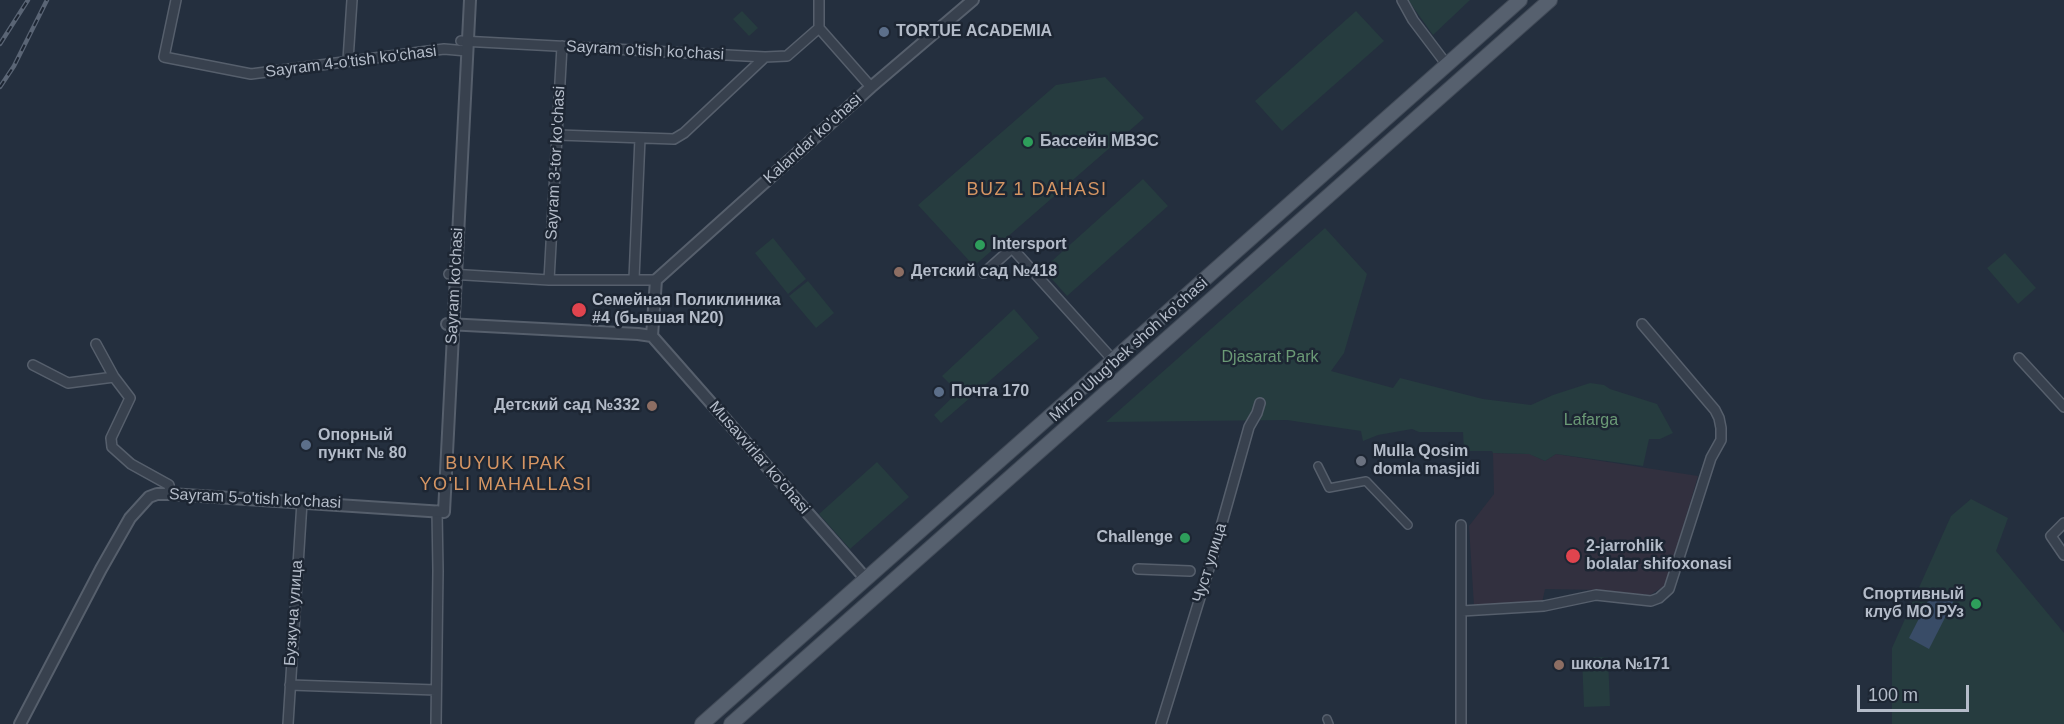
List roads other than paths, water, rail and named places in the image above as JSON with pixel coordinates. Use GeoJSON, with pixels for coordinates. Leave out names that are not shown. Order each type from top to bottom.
{"type":"FeatureCollection","features":[{"type":"Feature","properties":{"kind":"main road","name":"Mirzo Ulug'bek shoh ko'chasi"},"geometry":{"type":"LineString","coordinates":[[702,724],[1520,0]]}},
{"type":"Feature","properties":{"kind":"main road","name":"Mirzo Ulug'bek shoh ko'chasi"},"geometry":{"type":"LineString","coordinates":[[731,724],[1550,0]]}},
{"type":"Feature","properties":{"kind":"main road"},"geometry":{"type":"LineString","coordinates":[[1463,50],[1476,65]]}},
{"type":"Feature","properties":{"kind":"main road"},"geometry":{"type":"LineString","coordinates":[[909,541],[921,556]]}},
{"type":"Feature","properties":{"kind":"street","name":"Sayram 4-o'tish ko'chasi"},"geometry":{"type":"LineString","coordinates":[[176,0],[164,57],[255,74],[464,46]]}},
{"type":"Feature","properties":{"kind":"street"},"geometry":{"type":"LineString","coordinates":[[348,60],[352,0]]}},
{"type":"Feature","properties":{"kind":"street","name":"Sayram ko'chasi"},"geometry":{"type":"LineString","coordinates":[[436,724],[440,511],[464,46],[463,0]]}},
{"type":"Feature","properties":{"kind":"street","name":"Sayram ko'chasi"},"geometry":{"type":"LineString","coordinates":[[464,46],[470,0]]}},
{"type":"Feature","properties":{"kind":"street"},"geometry":{"type":"LineString","coordinates":[[819,0],[819,28],[871,87]]}},
{"type":"Feature","properties":{"kind":"street","name":"Kalandar ko'chasi"},"geometry":{"type":"LineString","coordinates":[[656,280],[871,87],[973,0]]}},
{"type":"Feature","properties":{"kind":"street"},"geometry":{"type":"LineString","coordinates":[[1402,0],[1413,20],[1447,65]]}},
{"type":"Feature","properties":{"kind":"street","name":"Sayram o'tish ko'chasi"},"geometry":{"type":"LineString","coordinates":[[464,46],[562,46],[765,57],[787,56],[819,28]]}},
{"type":"Feature","properties":{"kind":"street","name":"Sayram 3-tor ko'chasi"},"geometry":{"type":"LineString","coordinates":[[549,280],[562,46]]}},
{"type":"Feature","properties":{"kind":"street"},"geometry":{"type":"LineString","coordinates":[[558,135],[670,139],[681,135],[765,57]]}},
{"type":"Feature","properties":{"kind":"street"},"geometry":{"type":"LineString","coordinates":[[634,279],[640,138]]}},
{"type":"Feature","properties":{"kind":"street"},"geometry":{"type":"LineString","coordinates":[[984,273],[1012,248],[1113,360]]}},
{"type":"Feature","properties":{"kind":"street"},"geometry":{"type":"LineString","coordinates":[[450,324],[652,336],[656,280],[549,280],[452,274]]}},
{"type":"Feature","properties":{"kind":"street"},"geometry":{"type":"LineString","coordinates":[[1462,611],[1544,606],[1596,595],[1651,601],[1659,598],[1669,588],[1711,458],[1721,440],[1721,428],[1715,410],[1642,324]]}},
{"type":"Feature","properties":{"kind":"street","name":"Musavvirlar ko'chasi"},"geometry":{"type":"LineString","coordinates":[[652,336],[866,579]]}},
{"type":"Feature","properties":{"kind":"street"},"geometry":{"type":"LineString","coordinates":[[96,344],[114,377],[130,398],[111,438],[112,447],[130,464],[169,485],[170,494]]}},
{"type":"Feature","properties":{"kind":"street"},"geometry":{"type":"LineString","coordinates":[[2019,358],[2064,407]]}},
{"type":"Feature","properties":{"kind":"street"},"geometry":{"type":"LineString","coordinates":[[33,365],[72,383],[114,377]]}},
{"type":"Feature","properties":{"kind":"street","name":"Чуст улица"},"geometry":{"type":"LineString","coordinates":[[1161,724],[1211,562],[1249,427],[1260,403]]}},
{"type":"Feature","properties":{"kind":"street"},"geometry":{"type":"LineString","coordinates":[[1318,466],[1329,488],[1366,482],[1408,525]]}},
{"type":"Feature","properties":{"kind":"street","name":"Sayram 5-o'tish ko'chasi"},"geometry":{"type":"LineString","coordinates":[[20,724],[130,518],[146,498],[157,494],[170,494],[440,511]]}},
{"type":"Feature","properties":{"kind":"street","name":"Бузкуча улица"},"geometry":{"type":"LineString","coordinates":[[288,724],[302,502]]}},
{"type":"Feature","properties":{"kind":"street"},"geometry":{"type":"LineString","coordinates":[[2064,522],[2051,536],[2064,555]]}},
{"type":"Feature","properties":{"kind":"street"},"geometry":{"type":"LineString","coordinates":[[1461,525],[1461,724]]}},
{"type":"Feature","properties":{"kind":"street"},"geometry":{"type":"LineString","coordinates":[[1138,569],[1190,571]]}},
{"type":"Feature","properties":{"kind":"street"},"geometry":{"type":"LineString","coordinates":[[290,685],[436,690]]}},
{"type":"Feature","properties":{"kind":"water"},"geometry":{"type":"Polygon","coordinates":[[[1934,589],[1954,600],[1929,649],[1909,638],[1934,589]]]}},
{"type":"Feature","properties":{"kind":"railway"},"geometry":{"type":"LineString","coordinates":[[0,44],[28,0]]}},
{"type":"Feature","properties":{"kind":"railway"},"geometry":{"type":"LineString","coordinates":[[0,87],[14,66],[47,0]]}},
{"type":"Feature","properties":{"kind":"place","name":"TORTUE ACADEMIA"},"geometry":{"type":"Point","coordinates":[884,32]}},
{"type":"Feature","properties":{"kind":"place","name":"Бассейн МВЭС"},"geometry":{"type":"Point","coordinates":[1028,142]}},
{"type":"Feature","properties":{"kind":"place","name":"Intersport"},"geometry":{"type":"Point","coordinates":[980,245]}},
{"type":"Feature","properties":{"kind":"place","name":"Детский сад №418"},"geometry":{"type":"Point","coordinates":[899,272]}},
{"type":"Feature","properties":{"kind":"place","name":"Семейная Поликлиника #4 (бывшая N20)"},"geometry":{"type":"Point","coordinates":[579,310]}},
{"type":"Feature","properties":{"kind":"place","name":"Почта 170"},"geometry":{"type":"Point","coordinates":[939,392]}},
{"type":"Feature","properties":{"kind":"place","name":"Детский сад №332"},"geometry":{"type":"Point","coordinates":[652,406]}},
{"type":"Feature","properties":{"kind":"place","name":"Опорный пункт № 80"},"geometry":{"type":"Point","coordinates":[306,445]}},
{"type":"Feature","properties":{"kind":"place","name":"Mulla Qosim domla masjidi"},"geometry":{"type":"Point","coordinates":[1361,461]}},
{"type":"Feature","properties":{"kind":"place","name":"Challenge"},"geometry":{"type":"Point","coordinates":[1185,538]}},
{"type":"Feature","properties":{"kind":"place","name":"2-jarrohlik bolalar shifoxonasi"},"geometry":{"type":"Point","coordinates":[1573,556]}},
{"type":"Feature","properties":{"kind":"place","name":"Спортивный клуб МО РУз"},"geometry":{"type":"Point","coordinates":[1976,604]}},
{"type":"Feature","properties":{"kind":"place","name":"школа №171"},"geometry":{"type":"Point","coordinates":[1559,665]}},
{"type":"Feature","properties":{"kind":"district","name":"BUZ 1 DAHASI"},"geometry":{"type":"Point","coordinates":[1037,190]}},
{"type":"Feature","properties":{"kind":"district","name":"BUYUK IPAK YO'LI MAHALLASI"},"geometry":{"type":"Point","coordinates":[506,474]}},
{"type":"Feature","properties":{"kind":"park label","name":"Djasarat Park"},"geometry":{"type":"Point","coordinates":[1270,358]}},
{"type":"Feature","properties":{"kind":"park label","name":"Lafarga"},"geometry":{"type":"Point","coordinates":[1591,421]}}]}
